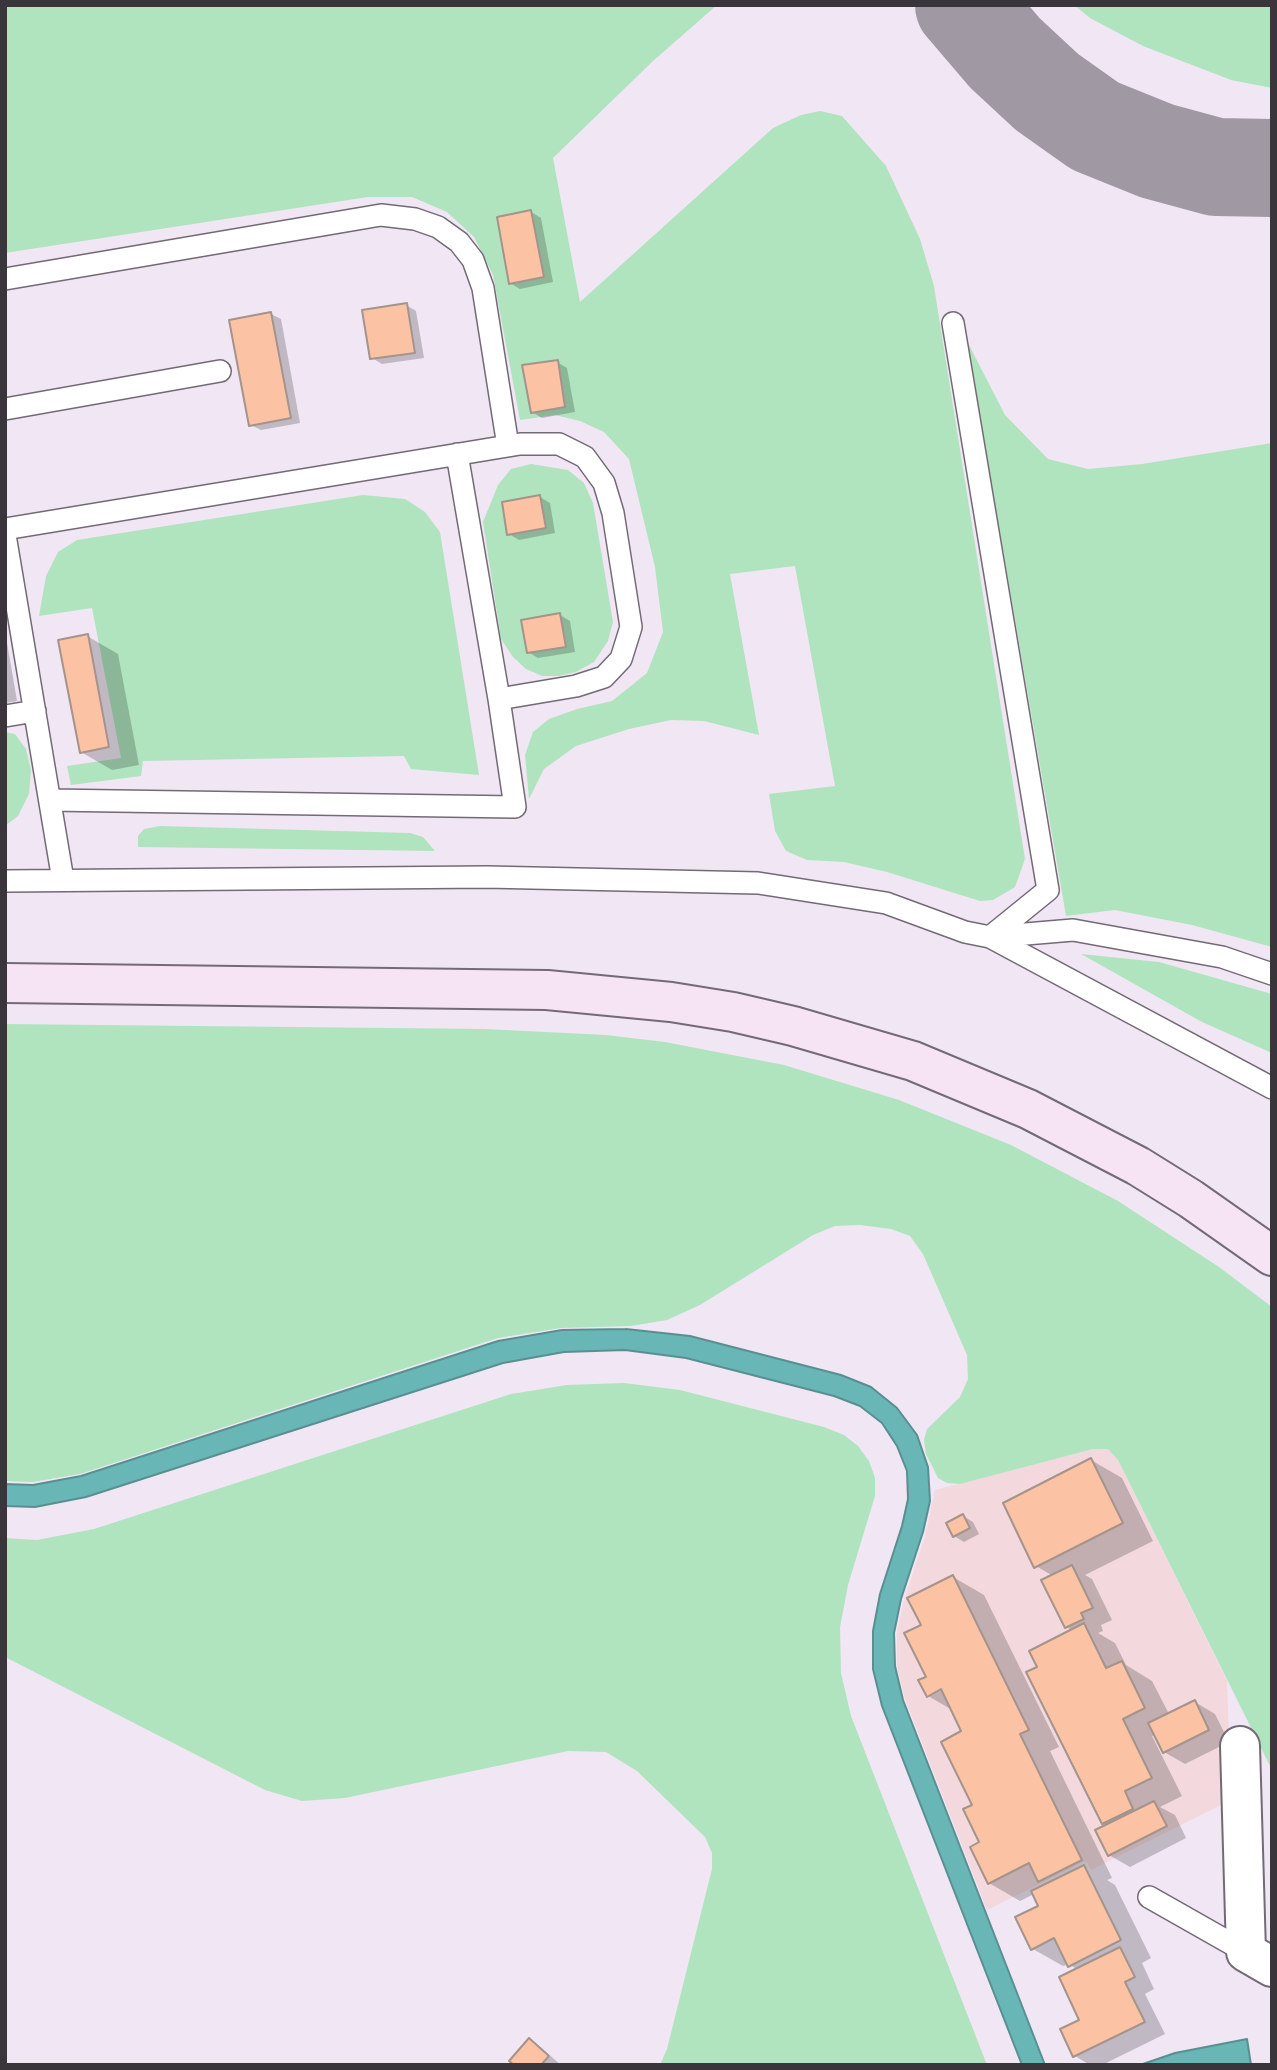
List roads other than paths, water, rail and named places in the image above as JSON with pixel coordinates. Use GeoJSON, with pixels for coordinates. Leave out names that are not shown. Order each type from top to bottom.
{"type":"FeatureCollection","features":[{"type":"Feature","properties":{"kind":"street"},"geometry":{"type":"LineString","coordinates":[[5,983],[547,990],[634,997],[733,1012],[901,1057],[1028,1108],[1138,1166],[1202,1206],[1272,1256]]}},
{"type":"Feature","properties":{"kind":"street"},"geometry":{"type":"LineString","coordinates":[[1240,1746],[1257,1824],[1259,1960]]}},
{"type":"Feature","properties":{"kind":"lane"},"geometry":{"type":"LineString","coordinates":[[5,279],[382,215],[415,219],[438,227],[458,242],[472,260],[483,288],[508,446]]}},
{"type":"Feature","properties":{"kind":"lane"},"geometry":{"type":"LineString","coordinates":[[953,323],[1048,890],[990,937]]}},
{"type":"Feature","properties":{"kind":"lane"},"geometry":{"type":"LineString","coordinates":[[5,408],[220,371]]}},
{"type":"Feature","properties":{"kind":"lane"},"geometry":{"type":"LineString","coordinates":[[5,529],[508,446],[559,444],[585,457],[604,483],[613,513],[631,626],[621,659],[604,677],[576,686],[499,699]]}},
{"type":"Feature","properties":{"kind":"lane"},"geometry":{"type":"LineString","coordinates":[[50,800],[515,807],[457,454]]}},
{"type":"Feature","properties":{"kind":"lane"},"geometry":{"type":"LineString","coordinates":[[5,535],[63,880]]}},
{"type":"Feature","properties":{"kind":"lane"},"geometry":{"type":"LineString","coordinates":[[5,716],[35,711]]}},
{"type":"Feature","properties":{"kind":"lane"},"geometry":{"type":"LineString","coordinates":[[5,881],[487,877],[758,883],[886,903],[965,932],[990,937],[1073,930],[1222,957],[1272,974]]}},
{"type":"Feature","properties":{"kind":"lane"},"geometry":{"type":"LineString","coordinates":[[990,937],[1272,1088]]}},
{"type":"Feature","properties":{"kind":"lane"},"geometry":{"type":"LineString","coordinates":[[1149,1897],[1259,1960]]}}]}
